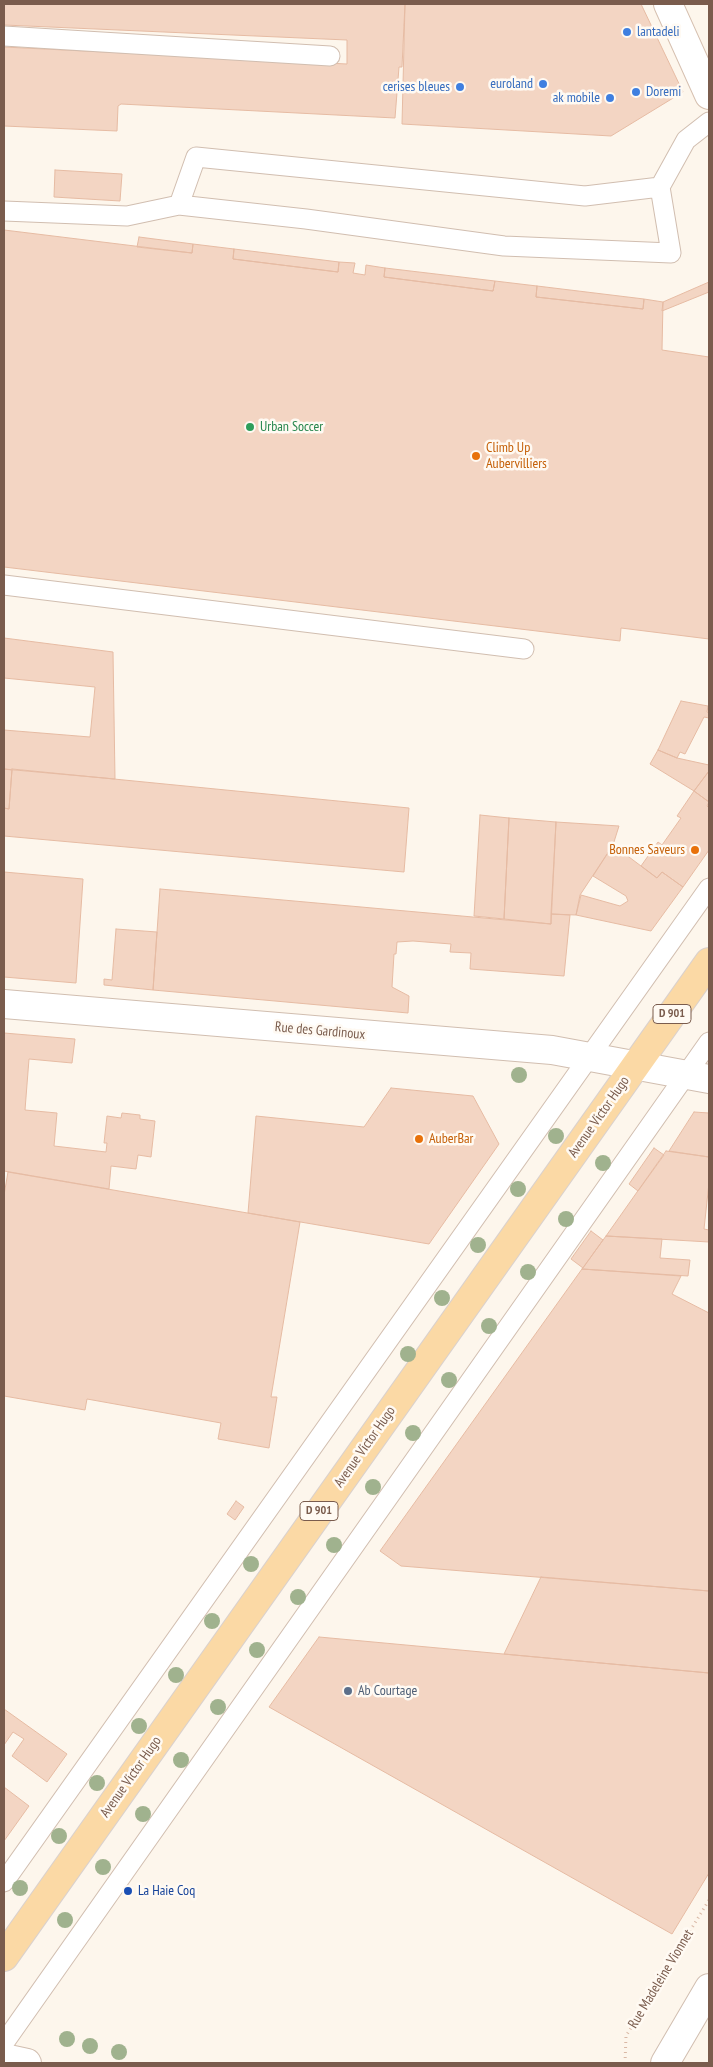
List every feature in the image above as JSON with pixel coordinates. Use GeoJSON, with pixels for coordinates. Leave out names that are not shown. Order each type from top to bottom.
{"type":"FeatureCollection","features":[{"type":"Feature","properties":{"kind":"main road","name":"Avenue Victor Hugo"},"geometry":{"type":"LineString","coordinates":[[4,1957],[709,962]]}},
{"type":"Feature","properties":{"kind":"street"},"geometry":{"type":"LineString","coordinates":[[668,4],[709,96]]}},
{"type":"Feature","properties":{"kind":"street","name":"Rue des Gardinoux"},"geometry":{"type":"LineString","coordinates":[[4,1004],[552,1050],[697,1077]]}},
{"type":"Feature","properties":{"kind":"street"},"geometry":{"type":"LineString","coordinates":[[665,2063],[709,1988]]}},
{"type":"Feature","properties":{"kind":"street"},"geometry":{"type":"LineString","coordinates":[[4,2058],[27,2063]]}},
{"type":"Feature","properties":{"kind":"lane"},"geometry":{"type":"LineString","coordinates":[[4,36],[330,56]]}},
{"type":"Feature","properties":{"kind":"lane"},"geometry":{"type":"LineString","coordinates":[[4,211],[127,216],[178,205],[306,219],[504,246],[671,253],[660,187],[686,140],[709,122]]}},
{"type":"Feature","properties":{"kind":"lane"},"geometry":{"type":"LineString","coordinates":[[178,205],[196,158],[585,196],[660,187]]}},
{"type":"Feature","properties":{"kind":"lane"},"geometry":{"type":"LineString","coordinates":[[4,585],[524,649]]}},
{"type":"Feature","properties":{"kind":"lane"},"geometry":{"type":"LineString","coordinates":[[4,1882],[587,1057],[647,978],[709,888]]}},
{"type":"Feature","properties":{"kind":"lane"},"geometry":{"type":"LineString","coordinates":[[4,2043],[697,1077],[709,1042]]}},
{"type":"Feature","properties":{"kind":"path","name":"Rue Madeleine Vionnet"},"geometry":{"type":"LineString","coordinates":[[625,2063],[626,2036],[709,1900]]}},
{"type":"Feature","properties":{"kind":"building"},"geometry":{"type":"Polygon","coordinates":[[[4,4],[405,4],[402,67],[399,67],[395,118],[121,104],[118,106],[117,131],[4,126],[4,47],[347,64],[347,40],[4,25],[4,4]]]}},
{"type":"Feature","properties":{"kind":"building"},"geometry":{"type":"Polygon","coordinates":[[[405,4],[641,4],[683,92],[611,136],[402,124],[405,4]]]}},
{"type":"Feature","properties":{"kind":"building"},"geometry":{"type":"Polygon","coordinates":[[[55,170],[122,174],[120,201],[54,197],[55,170]]]}},
{"type":"Feature","properties":{"kind":"building"},"geometry":{"type":"Polygon","coordinates":[[[4,230],[192,253],[193,244],[234,249],[233,259],[338,272],[339,262],[355,263],[353,273],[365,275],[366,265],[385,268],[384,277],[493,291],[495,281],[537,286],[536,297],[643,309],[644,299],[663,302],[662,350],[709,357],[709,639],[621,628],[620,641],[4,567],[4,230]]]}},
{"type":"Feature","properties":{"kind":"building"},"geometry":{"type":"Polygon","coordinates":[[[139,237],[193,244],[192,253],[137,247],[139,237]]]}},
{"type":"Feature","properties":{"kind":"building"},"geometry":{"type":"Polygon","coordinates":[[[234,249],[339,262],[338,272],[233,259],[234,249]]]}},
{"type":"Feature","properties":{"kind":"building"},"geometry":{"type":"Polygon","coordinates":[[[385,268],[495,281],[493,291],[384,277],[385,268]]]}},
{"type":"Feature","properties":{"kind":"building"},"geometry":{"type":"Polygon","coordinates":[[[709,282],[709,292],[662,311],[663,302],[709,282]]]}},
{"type":"Feature","properties":{"kind":"building"},"geometry":{"type":"Polygon","coordinates":[[[537,286],[644,299],[643,309],[536,297],[537,286]]]}},
{"type":"Feature","properties":{"kind":"building"},"geometry":{"type":"Polygon","coordinates":[[[4,638],[113,652],[115,779],[4,769],[4,730],[90,737],[95,687],[4,678],[4,638]]]}},
{"type":"Feature","properties":{"kind":"building"},"geometry":{"type":"Polygon","coordinates":[[[681,701],[708,706],[709,718],[704,717],[685,754],[680,752],[677,758],[658,750],[681,701]]]}},
{"type":"Feature","properties":{"kind":"building"},"geometry":{"type":"Polygon","coordinates":[[[658,750],[677,758],[709,765],[709,771],[694,791],[650,764],[658,750]]]}},
{"type":"Feature","properties":{"kind":"building"},"geometry":{"type":"Polygon","coordinates":[[[4,769],[12,770],[9,809],[4,808],[4,769]]]}},
{"type":"Feature","properties":{"kind":"building"},"geometry":{"type":"Polygon","coordinates":[[[12,769],[409,808],[404,872],[4,836],[4,808],[9,809],[12,769]]]}},
{"type":"Feature","properties":{"kind":"building"},"geometry":{"type":"Polygon","coordinates":[[[709,771],[709,802],[694,791],[709,771]]]}},
{"type":"Feature","properties":{"kind":"building"},"geometry":{"type":"Polygon","coordinates":[[[694,791],[709,802],[707,806],[709,808],[709,850],[683,887],[662,872],[657,878],[641,866],[658,842],[662,845],[681,818],[677,816],[694,791]]]}},
{"type":"Feature","properties":{"kind":"building"},"geometry":{"type":"Polygon","coordinates":[[[480,815],[509,818],[504,919],[474,916],[480,815]]]}},
{"type":"Feature","properties":{"kind":"building"},"geometry":{"type":"Polygon","coordinates":[[[509,818],[556,822],[551,924],[504,919],[509,818]]]}},
{"type":"Feature","properties":{"kind":"building"},"geometry":{"type":"Polygon","coordinates":[[[556,822],[619,826],[613,845],[580,895],[576,915],[551,914],[556,822]]]}},
{"type":"Feature","properties":{"kind":"building"},"geometry":{"type":"Polygon","coordinates":[[[613,845],[657,878],[662,872],[683,887],[651,931],[576,915],[581,895],[620,906],[628,901],[626,896],[593,876],[613,845]]]}},
{"type":"Feature","properties":{"kind":"building"},"geometry":{"type":"Polygon","coordinates":[[[4,872],[83,879],[76,983],[4,977],[4,872]]]}},
{"type":"Feature","properties":{"kind":"building"},"geometry":{"type":"Polygon","coordinates":[[[160,889],[551,924],[551,914],[570,915],[564,976],[470,969],[471,953],[450,952],[451,944],[413,941],[397,942],[396,954],[394,954],[392,987],[409,996],[408,1013],[153,990],[160,889]]]}},
{"type":"Feature","properties":{"kind":"building"},"geometry":{"type":"Polygon","coordinates":[[[116,929],[157,932],[153,990],[104,985],[104,979],[112,980],[116,929]]]}},
{"type":"Feature","properties":{"kind":"building"},"geometry":{"type":"Polygon","coordinates":[[[4,1033],[75,1039],[72,1063],[29,1059],[25,1110],[57,1113],[54,1146],[106,1152],[107,1143],[104,1143],[107,1116],[121,1118],[122,1113],[140,1115],[140,1119],[155,1121],[151,1157],[138,1155],[136,1169],[111,1166],[109,1189],[4,1171],[4,1033]]]}},
{"type":"Feature","properties":{"kind":"building"},"geometry":{"type":"Polygon","coordinates":[[[391,1088],[473,1096],[499,1144],[429,1244],[248,1213],[256,1116],[364,1127],[391,1088]]]}},
{"type":"Feature","properties":{"kind":"building"},"geometry":{"type":"Polygon","coordinates":[[[694,1112],[709,1113],[709,1157],[669,1151],[694,1112]]]}},
{"type":"Feature","properties":{"kind":"building"},"geometry":{"type":"Polygon","coordinates":[[[654,1148],[664,1155],[638,1191],[629,1184],[654,1148]]]}},
{"type":"Feature","properties":{"kind":"building"},"geometry":{"type":"Polygon","coordinates":[[[666,1151],[709,1157],[709,1183],[704,1229],[709,1230],[709,1242],[606,1236],[666,1151]]]}},
{"type":"Feature","properties":{"kind":"building"},"geometry":{"type":"Polygon","coordinates":[[[8,1172],[300,1222],[271,1397],[277,1397],[269,1448],[218,1439],[221,1423],[87,1399],[85,1410],[4,1396],[4,1195],[8,1172]]]}},
{"type":"Feature","properties":{"kind":"building"},"geometry":{"type":"Polygon","coordinates":[[[591,1231],[603,1240],[583,1268],[571,1259],[591,1231]]]}},
{"type":"Feature","properties":{"kind":"building"},"geometry":{"type":"Polygon","coordinates":[[[606,1236],[662,1239],[660,1258],[690,1260],[688,1276],[582,1269],[606,1236]]]}},
{"type":"Feature","properties":{"kind":"building"},"geometry":{"type":"Polygon","coordinates":[[[582,1269],[681,1276],[672,1294],[709,1313],[709,1591],[401,1566],[380,1551],[582,1269]]]}},
{"type":"Feature","properties":{"kind":"building"},"geometry":{"type":"Polygon","coordinates":[[[236,1501],[244,1507],[235,1520],[227,1514],[236,1501]]]}},
{"type":"Feature","properties":{"kind":"building"},"geometry":{"type":"Polygon","coordinates":[[[541,1577],[709,1591],[709,1673],[504,1654],[541,1577]]]}},
{"type":"Feature","properties":{"kind":"building"},"geometry":{"type":"Polygon","coordinates":[[[319,1637],[709,1673],[709,1873],[672,1934],[269,1707],[319,1637]]]}},
{"type":"Feature","properties":{"kind":"building"},"geometry":{"type":"Polygon","coordinates":[[[4,1709],[67,1754],[47,1782],[12,1756],[24,1739],[13,1732],[4,1745],[4,1709]]]}},
{"type":"Feature","properties":{"kind":"building"},"geometry":{"type":"Polygon","coordinates":[[[4,1787],[29,1806],[4,1841],[4,1787]]]}},
{"type":"Feature","properties":{"kind":"place","name":"lantadeli"},"geometry":{"type":"Point","coordinates":[627,32]}},
{"type":"Feature","properties":{"kind":"place","name":"euroland"},"geometry":{"type":"Point","coordinates":[543,84]}},
{"type":"Feature","properties":{"kind":"place","name":"cerises bleues"},"geometry":{"type":"Point","coordinates":[460,87]}},
{"type":"Feature","properties":{"kind":"place","name":"Doremi"},"geometry":{"type":"Point","coordinates":[636,92]}},
{"type":"Feature","properties":{"kind":"place","name":"ak mobile"},"geometry":{"type":"Point","coordinates":[610,98]}},
{"type":"Feature","properties":{"kind":"place","name":"Urban Soccer"},"geometry":{"type":"Point","coordinates":[250,427]}},
{"type":"Feature","properties":{"kind":"place","name":"Climb Up Aubervilliers"},"geometry":{"type":"Point","coordinates":[476,456]}},
{"type":"Feature","properties":{"kind":"place","name":"Bonnes Saveurs"},"geometry":{"type":"Point","coordinates":[695,850]}},
{"type":"Feature","properties":{"kind":"place","name":"AuberBar"},"geometry":{"type":"Point","coordinates":[419,1139]}},
{"type":"Feature","properties":{"kind":"place","name":"Ab Courtage"},"geometry":{"type":"Point","coordinates":[348,1691]}},
{"type":"Feature","properties":{"kind":"place","name":"La Haie Coq"},"geometry":{"type":"Point","coordinates":[128,1891]}}]}
